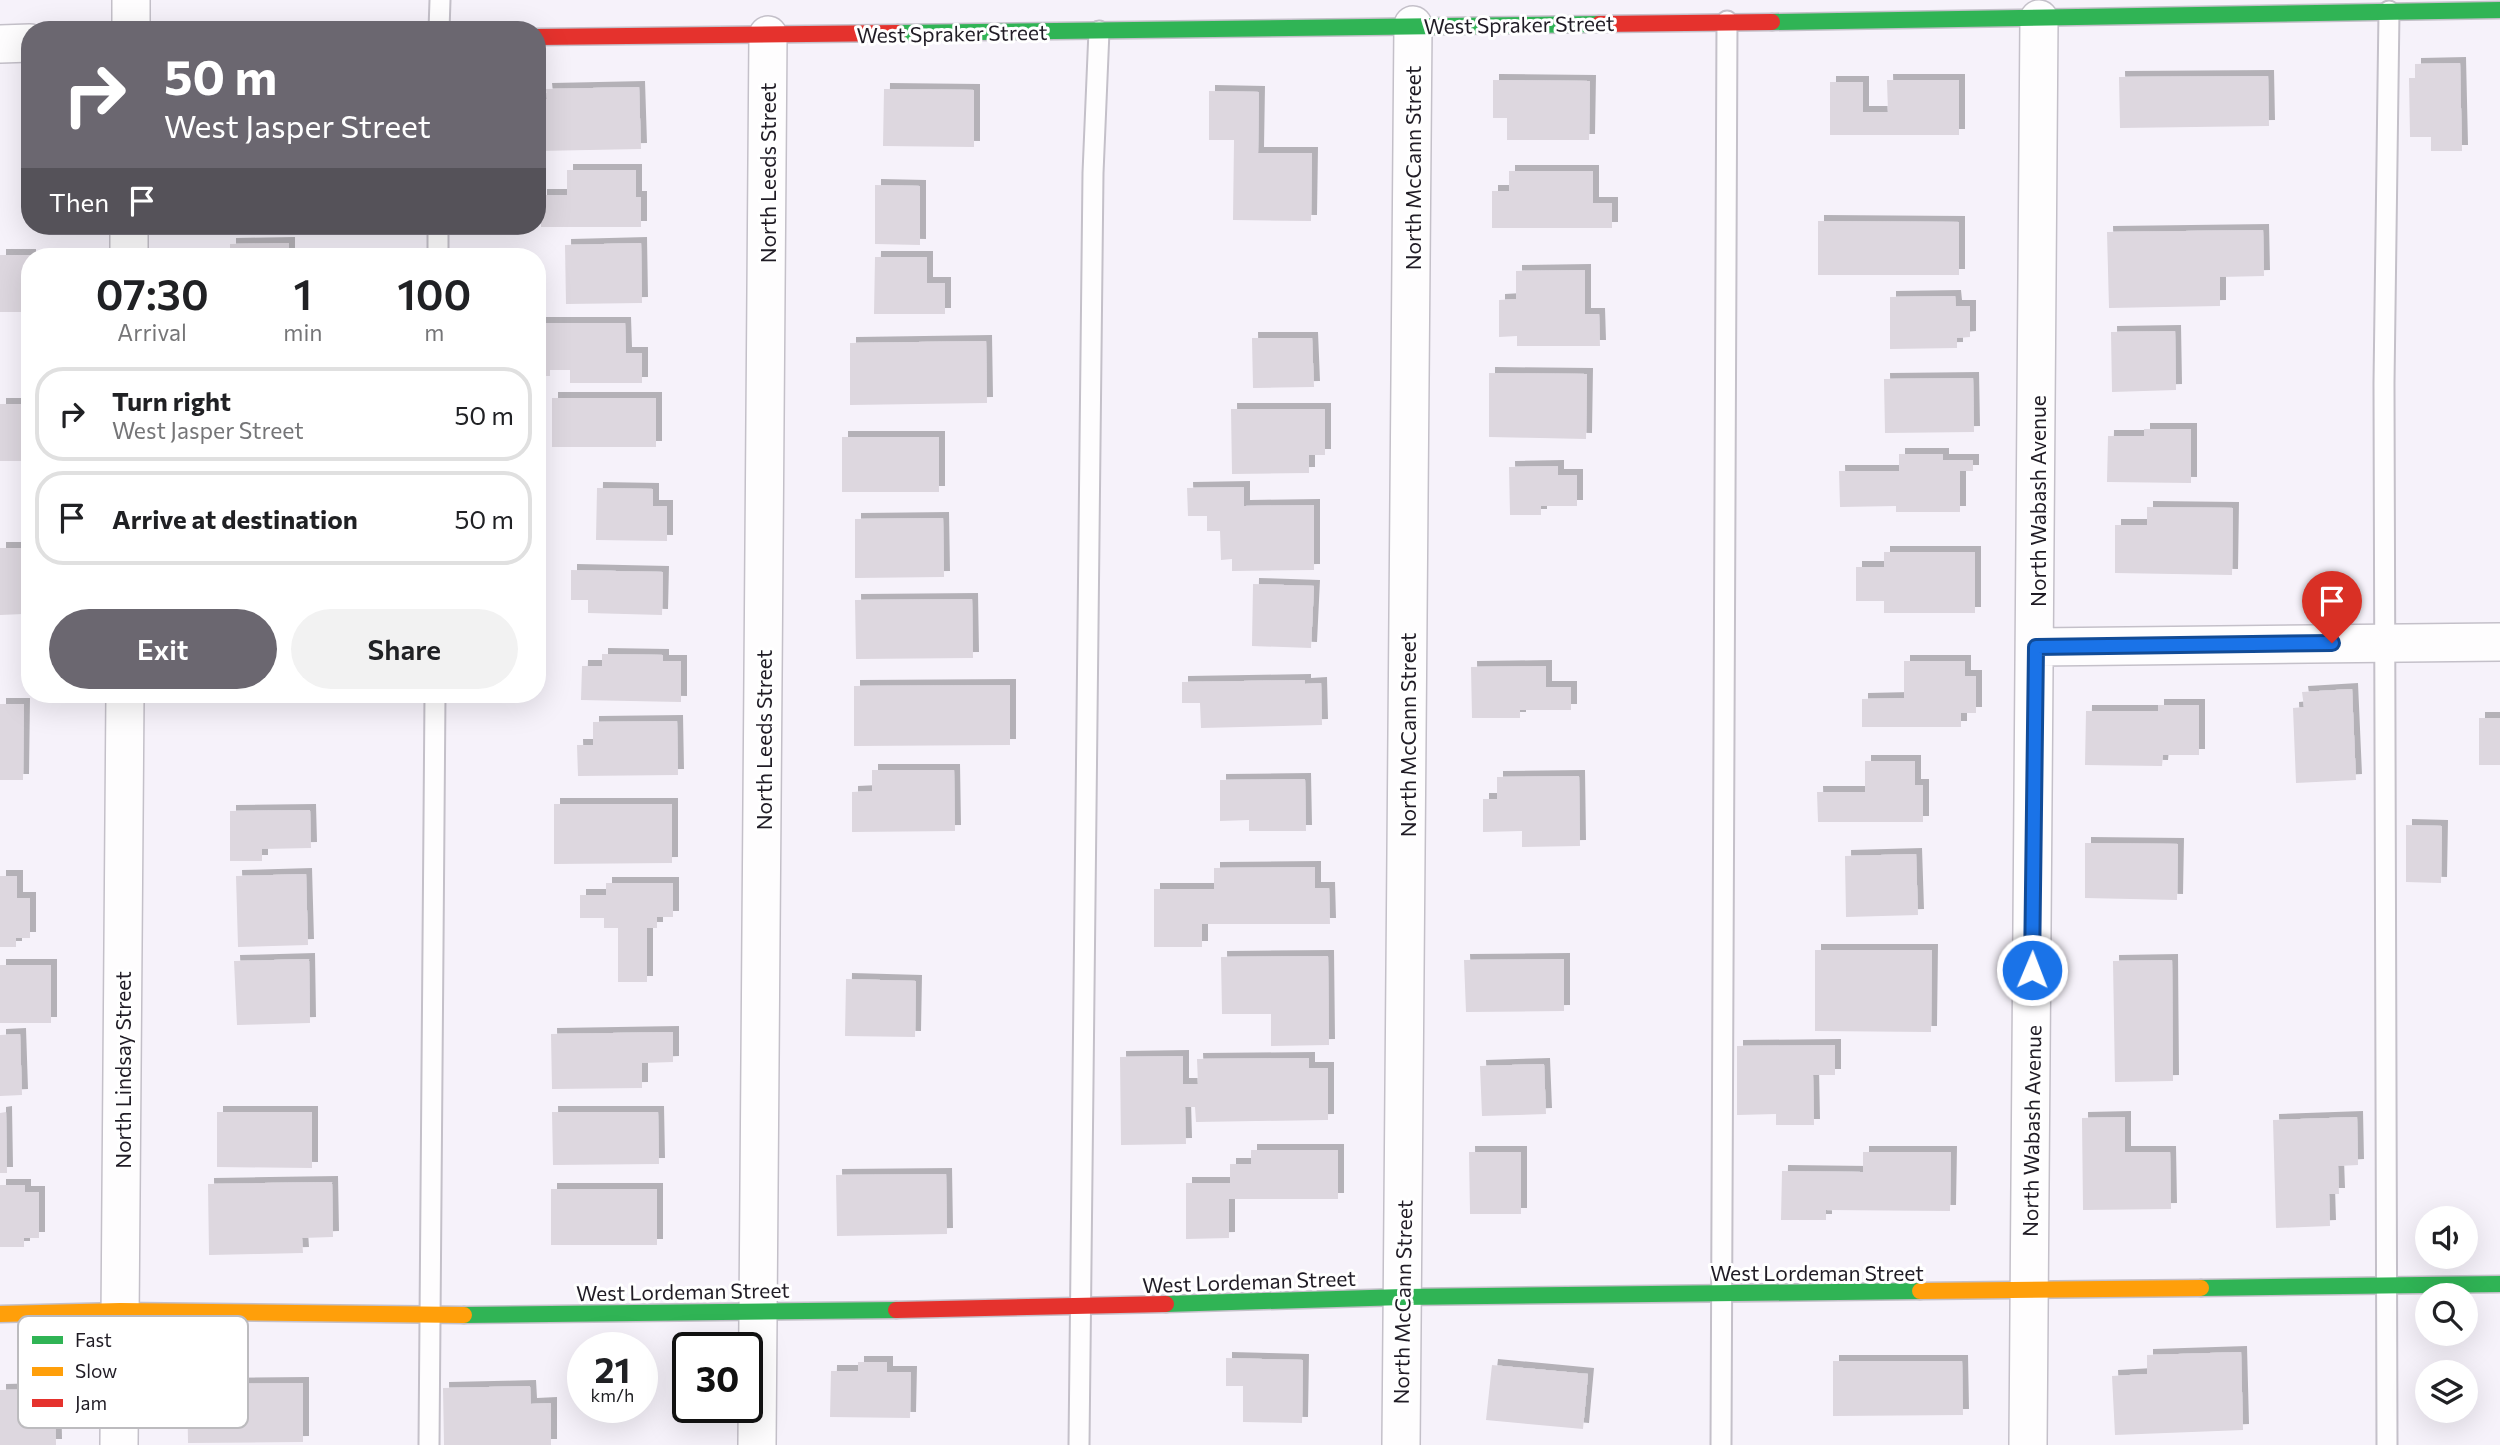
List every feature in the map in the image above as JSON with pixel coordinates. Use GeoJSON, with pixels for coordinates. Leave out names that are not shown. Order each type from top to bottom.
{"type":"FeatureCollection","features":[{"type":"Feature","properties":{"kind":"street"},"geometry":{"type":"LineString","coordinates":[[131,0],[131,21]]}},
{"type":"Feature","properties":{"kind":"street","name":"West Spraker Street"},"geometry":{"type":"LineString","coordinates":[[546,37],[2039,19],[2500,10]]}},
{"type":"Feature","properties":{"kind":"street","name":"North Wabash Avenue"},"geometry":{"type":"LineString","coordinates":[[2028,1445],[2039,19]]}},
{"type":"Feature","properties":{"kind":"street","name":"North McCann Street"},"geometry":{"type":"LineString","coordinates":[[1401,1445],[1413,25]]}},
{"type":"Feature","properties":{"kind":"street","name":"North Leeds Street"},"geometry":{"type":"LineString","coordinates":[[757,1445],[768,35]]}},
{"type":"Feature","properties":{"kind":"street"},"geometry":{"type":"LineString","coordinates":[[0,44],[21,43]]}},
{"type":"Feature","properties":{"kind":"street"},"geometry":{"type":"LineString","coordinates":[[2036,647],[2500,642]]}},
{"type":"Feature","properties":{"kind":"street","name":"North Lindsay Street"},"geometry":{"type":"LineString","coordinates":[[120,1316],[125,703]]}},
{"type":"Feature","properties":{"kind":"street","name":"West Lordeman Street"},"geometry":{"type":"LineString","coordinates":[[0,1314],[120,1311],[430,1315],[758,1312],[1080,1307],[1403,1297],[2029,1292],[2388,1283],[2500,1284]]}},
{"type":"Feature","properties":{"kind":"lane"},"geometry":{"type":"LineString","coordinates":[[439,21],[440,0]]}},
{"type":"Feature","properties":{"kind":"lane"},"geometry":{"type":"LineString","coordinates":[[2387,1445],[2385,642],[2389,11]]}},
{"type":"Feature","properties":{"kind":"lane"},"geometry":{"type":"LineString","coordinates":[[1721,1445],[1727,21]]}},
{"type":"Feature","properties":{"kind":"lane"},"geometry":{"type":"LineString","coordinates":[[1079,1445],[1093,173],[1099,31]]}},
{"type":"Feature","properties":{"kind":"lane"},"geometry":{"type":"LineString","coordinates":[[429,1445],[435,703]]}},
{"type":"Feature","properties":{"kind":"building"},"geometry":{"type":"Polygon","coordinates":[[[2460,63],[2462,151],[2431,151],[2431,137],[2410,137],[2409,78],[2415,78],[2415,64],[2460,63]]]}},
{"type":"Feature","properties":{"kind":"building"},"geometry":{"type":"Polygon","coordinates":[[[2268,76],[2269,126],[2120,128],[2119,77],[2268,76]]]}},
{"type":"Feature","properties":{"kind":"building"},"geometry":{"type":"Polygon","coordinates":[[[1493,80],[1590,81],[1589,140],[1507,140],[1507,118],[1493,118],[1493,80]]]}},
{"type":"Feature","properties":{"kind":"building"},"geometry":{"type":"Polygon","coordinates":[[[1887,80],[1959,80],[1959,135],[1830,135],[1830,82],[1863,82],[1863,112],[1888,112],[1887,80]]]}},
{"type":"Feature","properties":{"kind":"building"},"geometry":{"type":"Polygon","coordinates":[[[639,87],[641,149],[546,151],[546,89],[639,87]]]}},
{"type":"Feature","properties":{"kind":"building"},"geometry":{"type":"Polygon","coordinates":[[[884,89],[974,90],[974,147],[883,146],[884,89]]]}},
{"type":"Feature","properties":{"kind":"building"},"geometry":{"type":"Polygon","coordinates":[[[1209,91],[1259,92],[1258,153],[1312,153],[1311,221],[1233,220],[1234,140],[1209,140],[1209,91]]]}},
{"type":"Feature","properties":{"kind":"building"},"geometry":{"type":"Polygon","coordinates":[[[567,170],[636,170],[636,197],[641,197],[641,227],[546,227],[546,195],[567,195],[567,170]]]}},
{"type":"Feature","properties":{"kind":"building"},"geometry":{"type":"Polygon","coordinates":[[[1509,171],[1593,171],[1593,203],[1612,203],[1612,228],[1492,228],[1492,191],[1509,191],[1509,171]]]}},
{"type":"Feature","properties":{"kind":"building"},"geometry":{"type":"Polygon","coordinates":[[[875,185],[920,186],[920,245],[875,244],[875,185]]]}},
{"type":"Feature","properties":{"kind":"building"},"geometry":{"type":"Polygon","coordinates":[[[1818,221],[1959,222],[1959,275],[1818,275],[1818,221]]]}},
{"type":"Feature","properties":{"kind":"building"},"geometry":{"type":"Polygon","coordinates":[[[2263,230],[2264,276],[2220,277],[2220,306],[2109,308],[2107,232],[2263,230]]]}},
{"type":"Feature","properties":{"kind":"building"},"geometry":{"type":"Polygon","coordinates":[[[289,243],[289,248],[230,248],[230,244],[289,243]]]}},
{"type":"Feature","properties":{"kind":"building"},"geometry":{"type":"Polygon","coordinates":[[[641,243],[642,303],[566,304],[565,245],[641,243]]]}},
{"type":"Feature","properties":{"kind":"building"},"geometry":{"type":"Polygon","coordinates":[[[0,255],[21,255],[21,312],[0,312],[0,255]]]}},
{"type":"Feature","properties":{"kind":"building"},"geometry":{"type":"Polygon","coordinates":[[[875,257],[927,257],[927,283],[945,283],[945,314],[874,314],[875,257]]]}},
{"type":"Feature","properties":{"kind":"building"},"geometry":{"type":"Polygon","coordinates":[[[1585,270],[1585,314],[1599,314],[1600,346],[1517,346],[1517,336],[1499,337],[1499,300],[1516,299],[1516,271],[1585,270]]]}},
{"type":"Feature","properties":{"kind":"building"},"geometry":{"type":"Polygon","coordinates":[[[1955,296],[1956,306],[1970,306],[1970,337],[1957,338],[1957,348],[1890,349],[1890,297],[1955,296]]]}},
{"type":"Feature","properties":{"kind":"building"},"geometry":{"type":"Polygon","coordinates":[[[546,323],[625,323],[626,353],[642,353],[642,383],[570,383],[570,370],[550,370],[550,376],[546,376],[546,323]]]}},
{"type":"Feature","properties":{"kind":"building"},"geometry":{"type":"Polygon","coordinates":[[[2175,331],[2176,390],[2112,392],[2111,332],[2175,331]]]}},
{"type":"Feature","properties":{"kind":"building"},"geometry":{"type":"Polygon","coordinates":[[[1252,338],[1312,338],[1314,387],[1253,388],[1252,338]]]}},
{"type":"Feature","properties":{"kind":"building"},"geometry":{"type":"Polygon","coordinates":[[[986,341],[987,403],[850,405],[850,343],[986,341]]]}},
{"type":"Feature","properties":{"kind":"building"},"geometry":{"type":"Polygon","coordinates":[[[1489,373],[1587,374],[1586,439],[1489,437],[1489,373]]]}},
{"type":"Feature","properties":{"kind":"building"},"geometry":{"type":"Polygon","coordinates":[[[1973,378],[1974,432],[1885,433],[1884,379],[1973,378]]]}},
{"type":"Feature","properties":{"kind":"building"},"geometry":{"type":"Polygon","coordinates":[[[552,398],[656,398],[656,447],[552,447],[552,398]]]}},
{"type":"Feature","properties":{"kind":"building"},"geometry":{"type":"Polygon","coordinates":[[[0,404],[21,404],[21,461],[0,461],[0,404]]]}},
{"type":"Feature","properties":{"kind":"building"},"geometry":{"type":"Polygon","coordinates":[[[1231,409],[1325,409],[1325,455],[1309,455],[1309,473],[1232,474],[1231,409]]]}},
{"type":"Feature","properties":{"kind":"building"},"geometry":{"type":"Polygon","coordinates":[[[2144,429],[2191,429],[2191,483],[2107,482],[2108,436],[2144,436],[2144,429]]]}},
{"type":"Feature","properties":{"kind":"building"},"geometry":{"type":"Polygon","coordinates":[[[842,437],[939,437],[939,492],[842,492],[842,437]]]}},
{"type":"Feature","properties":{"kind":"building"},"geometry":{"type":"Polygon","coordinates":[[[1899,454],[1943,454],[1943,460],[1973,460],[1973,471],[1960,471],[1960,512],[1896,512],[1896,506],[1840,507],[1839,471],[1899,471],[1899,454]]]}},
{"type":"Feature","properties":{"kind":"building"},"geometry":{"type":"Polygon","coordinates":[[[1558,466],[1558,475],[1577,475],[1577,506],[1541,506],[1541,515],[1510,515],[1509,467],[1558,466]]]}},
{"type":"Feature","properties":{"kind":"building"},"geometry":{"type":"Polygon","coordinates":[[[1244,487],[1244,506],[1314,505],[1314,570],[1232,571],[1232,559],[1221,560],[1220,531],[1207,531],[1207,516],[1188,516],[1187,488],[1244,487]]]}},
{"type":"Feature","properties":{"kind":"building"},"geometry":{"type":"Polygon","coordinates":[[[597,488],[653,489],[653,506],[667,506],[667,541],[596,540],[597,488]]]}},
{"type":"Feature","properties":{"kind":"building"},"geometry":{"type":"Polygon","coordinates":[[[2147,507],[2233,508],[2232,575],[2115,573],[2115,525],[2147,525],[2147,507]]]}},
{"type":"Feature","properties":{"kind":"building"},"geometry":{"type":"Polygon","coordinates":[[[943,518],[944,577],[855,578],[855,519],[943,518]]]}},
{"type":"Feature","properties":{"kind":"building"},"geometry":{"type":"Polygon","coordinates":[[[0,548],[21,548],[21,614],[0,615],[0,548]]]}},
{"type":"Feature","properties":{"kind":"building"},"geometry":{"type":"Polygon","coordinates":[[[1884,552],[1975,552],[1975,613],[1884,613],[1884,601],[1856,601],[1856,567],[1884,567],[1884,552]]]}},
{"type":"Feature","properties":{"kind":"building"},"geometry":{"type":"Polygon","coordinates":[[[571,570],[663,572],[662,615],[588,613],[588,600],[571,600],[571,570]]]}},
{"type":"Feature","properties":{"kind":"building"},"geometry":{"type":"Polygon","coordinates":[[[1253,584],[1314,586],[1311,648],[1252,646],[1253,584]]]}},
{"type":"Feature","properties":{"kind":"building"},"geometry":{"type":"Polygon","coordinates":[[[972,599],[973,658],[856,659],[855,600],[972,599]]]}},
{"type":"Feature","properties":{"kind":"building"},"geometry":{"type":"Polygon","coordinates":[[[602,654],[663,655],[663,661],[681,661],[681,702],[581,700],[582,666],[602,666],[602,654]]]}},
{"type":"Feature","properties":{"kind":"building"},"geometry":{"type":"Polygon","coordinates":[[[1904,661],[1965,661],[1965,676],[1976,676],[1976,713],[1961,713],[1961,727],[1862,727],[1862,699],[1904,698],[1904,661]]]}},
{"type":"Feature","properties":{"kind":"building"},"geometry":{"type":"Polygon","coordinates":[[[1546,666],[1546,687],[1571,687],[1571,710],[1520,710],[1520,718],[1472,718],[1471,667],[1546,666]]]}},
{"type":"Feature","properties":{"kind":"building"},"geometry":{"type":"Polygon","coordinates":[[[1305,680],[1305,684],[1321,683],[1322,725],[1201,728],[1200,703],[1182,703],[1182,682],[1305,680]]]}},
{"type":"Feature","properties":{"kind":"building"},"geometry":{"type":"Polygon","coordinates":[[[1010,685],[1010,745],[854,746],[854,686],[1010,685]]]}},
{"type":"Feature","properties":{"kind":"building"},"geometry":{"type":"Polygon","coordinates":[[[2352,689],[2356,780],[2296,783],[2293,708],[2304,707],[2302,692],[2352,689]]]}},
{"type":"Feature","properties":{"kind":"building"},"geometry":{"type":"Polygon","coordinates":[[[0,704],[24,704],[23,780],[0,780],[0,704]]]}},
{"type":"Feature","properties":{"kind":"building"},"geometry":{"type":"Polygon","coordinates":[[[2158,705],[2199,705],[2199,755],[2163,755],[2162,766],[2085,765],[2086,711],[2158,711],[2158,705]]]}},
{"type":"Feature","properties":{"kind":"building"},"geometry":{"type":"Polygon","coordinates":[[[2479,718],[2500,718],[2500,765],[2479,765],[2479,718]]]}},
{"type":"Feature","properties":{"kind":"building"},"geometry":{"type":"Polygon","coordinates":[[[677,721],[678,775],[578,776],[577,745],[593,745],[593,722],[677,721]]]}},
{"type":"Feature","properties":{"kind":"building"},"geometry":{"type":"Polygon","coordinates":[[[1865,761],[1915,761],[1915,785],[1923,785],[1923,822],[1818,822],[1817,792],[1865,792],[1865,761]]]}},
{"type":"Feature","properties":{"kind":"building"},"geometry":{"type":"Polygon","coordinates":[[[872,770],[954,770],[955,831],[852,832],[852,792],[872,791],[872,770]]]}},
{"type":"Feature","properties":{"kind":"building"},"geometry":{"type":"Polygon","coordinates":[[[1579,776],[1580,846],[1522,847],[1522,831],[1483,832],[1483,799],[1497,799],[1497,777],[1579,776]]]}},
{"type":"Feature","properties":{"kind":"building"},"geometry":{"type":"Polygon","coordinates":[[[1305,779],[1306,831],[1249,831],[1249,820],[1220,821],[1220,780],[1305,779]]]}},
{"type":"Feature","properties":{"kind":"building"},"geometry":{"type":"Polygon","coordinates":[[[554,804],[672,804],[672,863],[554,864],[554,804]]]}},
{"type":"Feature","properties":{"kind":"building"},"geometry":{"type":"Polygon","coordinates":[[[310,810],[311,848],[262,849],[262,861],[230,861],[230,811],[310,810]]]}},
{"type":"Feature","properties":{"kind":"building"},"geometry":{"type":"Polygon","coordinates":[[[2406,825],[2442,826],[2441,883],[2406,882],[2406,825]]]}},
{"type":"Feature","properties":{"kind":"building"},"geometry":{"type":"Polygon","coordinates":[[[2085,843],[2178,844],[2177,900],[2085,898],[2085,843]]]}},
{"type":"Feature","properties":{"kind":"building"},"geometry":{"type":"Polygon","coordinates":[[[1916,854],[1918,915],[1846,917],[1845,856],[1916,854]]]}},
{"type":"Feature","properties":{"kind":"building"},"geometry":{"type":"Polygon","coordinates":[[[1315,867],[1315,888],[1329,888],[1330,924],[1202,924],[1202,947],[1154,947],[1154,889],[1214,889],[1214,868],[1315,867]]]}},
{"type":"Feature","properties":{"kind":"building"},"geometry":{"type":"Polygon","coordinates":[[[306,874],[308,945],[238,947],[236,876],[306,874]]]}},
{"type":"Feature","properties":{"kind":"building"},"geometry":{"type":"Polygon","coordinates":[[[0,876],[17,876],[17,898],[30,898],[30,938],[16,938],[16,947],[0,947],[0,876]]]}},
{"type":"Feature","properties":{"kind":"building"},"geometry":{"type":"Polygon","coordinates":[[[606,883],[673,883],[673,917],[657,917],[657,928],[647,928],[647,982],[618,982],[618,928],[604,928],[604,918],[580,918],[580,895],[606,895],[606,883]]]}},
{"type":"Feature","properties":{"kind":"building"},"geometry":{"type":"Polygon","coordinates":[[[1815,950],[1932,950],[1931,1032],[1815,1031],[1815,950]]]}},
{"type":"Feature","properties":{"kind":"building"},"geometry":{"type":"Polygon","coordinates":[[[1328,956],[1329,1045],[1271,1046],[1271,1014],[1222,1014],[1221,957],[1328,956]]]}},
{"type":"Feature","properties":{"kind":"building"},"geometry":{"type":"Polygon","coordinates":[[[309,959],[310,1023],[237,1025],[234,961],[309,959]]]}},
{"type":"Feature","properties":{"kind":"building"},"geometry":{"type":"Polygon","coordinates":[[[1564,959],[1564,1011],[1466,1012],[1464,960],[1564,959]]]}},
{"type":"Feature","properties":{"kind":"building"},"geometry":{"type":"Polygon","coordinates":[[[2172,960],[2173,1081],[2115,1082],[2113,961],[2172,960]]]}},
{"type":"Feature","properties":{"kind":"building"},"geometry":{"type":"Polygon","coordinates":[[[0,965],[51,965],[51,1023],[0,1023],[0,965]]]}},
{"type":"Feature","properties":{"kind":"building"},"geometry":{"type":"Polygon","coordinates":[[[846,979],[916,981],[915,1037],[845,1036],[846,979]]]}},
{"type":"Feature","properties":{"kind":"building"},"geometry":{"type":"Polygon","coordinates":[[[673,1032],[673,1062],[642,1063],[642,1088],[552,1089],[551,1034],[673,1032]]]}},
{"type":"Feature","properties":{"kind":"building"},"geometry":{"type":"Polygon","coordinates":[[[20,1034],[22,1095],[0,1096],[0,1035],[20,1034]]]}},
{"type":"Feature","properties":{"kind":"building"},"geometry":{"type":"Polygon","coordinates":[[[1835,1045],[1835,1075],[1813,1075],[1814,1125],[1776,1125],[1776,1114],[1737,1115],[1737,1046],[1835,1045]]]}},
{"type":"Feature","properties":{"kind":"building"},"geometry":{"type":"Polygon","coordinates":[[[1183,1056],[1183,1084],[1198,1084],[1197,1059],[1309,1058],[1309,1068],[1328,1068],[1328,1120],[1196,1122],[1195,1107],[1185,1107],[1186,1144],[1121,1145],[1120,1057],[1183,1056]]]}},
{"type":"Feature","properties":{"kind":"building"},"geometry":{"type":"Polygon","coordinates":[[[1544,1064],[1546,1114],[1482,1116],[1480,1066],[1544,1064]]]}},
{"type":"Feature","properties":{"kind":"building"},"geometry":{"type":"Polygon","coordinates":[[[6,1112],[7,1173],[0,1173],[0,1113],[6,1112]]]}},
{"type":"Feature","properties":{"kind":"building"},"geometry":{"type":"Polygon","coordinates":[[[217,1112],[312,1112],[312,1168],[217,1167],[217,1112]]]}},
{"type":"Feature","properties":{"kind":"building"},"geometry":{"type":"Polygon","coordinates":[[[552,1112],[658,1112],[659,1164],[553,1165],[552,1112]]]}},
{"type":"Feature","properties":{"kind":"building"},"geometry":{"type":"Polygon","coordinates":[[[2125,1117],[2125,1152],[2170,1152],[2171,1209],[2083,1210],[2082,1118],[2125,1117]]]}},
{"type":"Feature","properties":{"kind":"building"},"geometry":{"type":"Polygon","coordinates":[[[2357,1117],[2358,1165],[2338,1166],[2339,1194],[2329,1194],[2330,1226],[2276,1228],[2273,1120],[2357,1117]]]}},
{"type":"Feature","properties":{"kind":"building"},"geometry":{"type":"Polygon","coordinates":[[[1251,1150],[1338,1150],[1338,1199],[1229,1199],[1229,1238],[1186,1239],[1186,1183],[1230,1183],[1230,1164],[1251,1164],[1251,1150]]]}},
{"type":"Feature","properties":{"kind":"building"},"geometry":{"type":"Polygon","coordinates":[[[1469,1152],[1521,1152],[1521,1214],[1470,1214],[1469,1152]]]}},
{"type":"Feature","properties":{"kind":"building"},"geometry":{"type":"Polygon","coordinates":[[[1863,1152],[1951,1152],[1950,1211],[1826,1210],[1826,1220],[1781,1220],[1782,1171],[1863,1172],[1863,1152]]]}},
{"type":"Feature","properties":{"kind":"building"},"geometry":{"type":"Polygon","coordinates":[[[946,1174],[947,1234],[837,1236],[836,1175],[946,1174]]]}},
{"type":"Feature","properties":{"kind":"building"},"geometry":{"type":"Polygon","coordinates":[[[332,1182],[333,1237],[302,1238],[303,1253],[209,1255],[208,1184],[332,1182]]]}},
{"type":"Feature","properties":{"kind":"building"},"geometry":{"type":"Polygon","coordinates":[[[0,1185],[25,1185],[25,1192],[39,1192],[39,1238],[24,1238],[24,1247],[0,1247],[0,1185]]]}},
{"type":"Feature","properties":{"kind":"building"},"geometry":{"type":"Polygon","coordinates":[[[551,1189],[657,1189],[657,1245],[551,1245],[551,1189]]]}},
{"type":"Feature","properties":{"kind":"building"},"geometry":{"type":"Polygon","coordinates":[[[2241,1352],[2243,1430],[2115,1435],[2112,1376],[2147,1374],[2147,1355],[2241,1352]]]}},
{"type":"Feature","properties":{"kind":"building"},"geometry":{"type":"Polygon","coordinates":[[[1226,1358],[1303,1360],[1302,1423],[1243,1422],[1243,1386],[1226,1386],[1226,1358]]]}},
{"type":"Feature","properties":{"kind":"building"},"geometry":{"type":"Polygon","coordinates":[[[1833,1361],[1962,1361],[1963,1415],[1833,1416],[1833,1361]]]}},
{"type":"Feature","properties":{"kind":"building"},"geometry":{"type":"Polygon","coordinates":[[[858,1362],[887,1362],[887,1372],[911,1372],[910,1418],[830,1417],[831,1371],[858,1371],[858,1362]]]}},
{"type":"Feature","properties":{"kind":"building"},"geometry":{"type":"Polygon","coordinates":[[[1492,1365],[1588,1374],[1583,1429],[1486,1420],[1492,1365]]]}},
{"type":"Feature","properties":{"kind":"building"},"geometry":{"type":"Polygon","coordinates":[[[248,1383],[303,1383],[303,1442],[188,1443],[188,1428],[248,1428],[248,1383]]]}},
{"type":"Feature","properties":{"kind":"building"},"geometry":{"type":"Polygon","coordinates":[[[530,1386],[531,1404],[551,1403],[551,1445],[444,1445],[443,1388],[530,1386]]]}},
{"type":"Feature","properties":{"kind":"building"},"geometry":{"type":"Polygon","coordinates":[[[0,1390],[18,1390],[18,1428],[56,1428],[56,1445],[0,1445],[0,1390]]]}},
{"type":"Feature","properties":{"kind":"traffic: fast"},"geometry":{"type":"LineString","coordinates":[[1772,22],[2500,10]]}},
{"type":"Feature","properties":{"kind":"traffic: fast"},"geometry":{"type":"LineString","coordinates":[[898,33],[1599,24]]}},
{"type":"Feature","properties":{"kind":"traffic: fast"},"geometry":{"type":"LineString","coordinates":[[2201,1288],[2500,1284]]}},
{"type":"Feature","properties":{"kind":"traffic: fast"},"geometry":{"type":"LineString","coordinates":[[1166,1304],[1403,1297],[1920,1291]]}},
{"type":"Feature","properties":{"kind":"traffic: fast"},"geometry":{"type":"LineString","coordinates":[[464,1315],[896,1310]]}},
{"type":"Feature","properties":{"kind":"traffic: slow"},"geometry":{"type":"LineString","coordinates":[[1920,1291],[2201,1288]]}},
{"type":"Feature","properties":{"kind":"traffic: slow"},"geometry":{"type":"LineString","coordinates":[[0,1314],[120,1311],[464,1315]]}},
{"type":"Feature","properties":{"kind":"traffic: jam"},"geometry":{"type":"LineString","coordinates":[[1599,24],[1772,22]]}},
{"type":"Feature","properties":{"kind":"traffic: jam"},"geometry":{"type":"LineString","coordinates":[[546,37],[898,33]]}},
{"type":"Feature","properties":{"kind":"traffic: jam"},"geometry":{"type":"LineString","coordinates":[[896,1310],[1166,1304]]}},
{"type":"Feature","properties":{"kind":"route"},"geometry":{"type":"LineString","coordinates":[[2032,970],[2036,647],[2332,643]]}}]}
